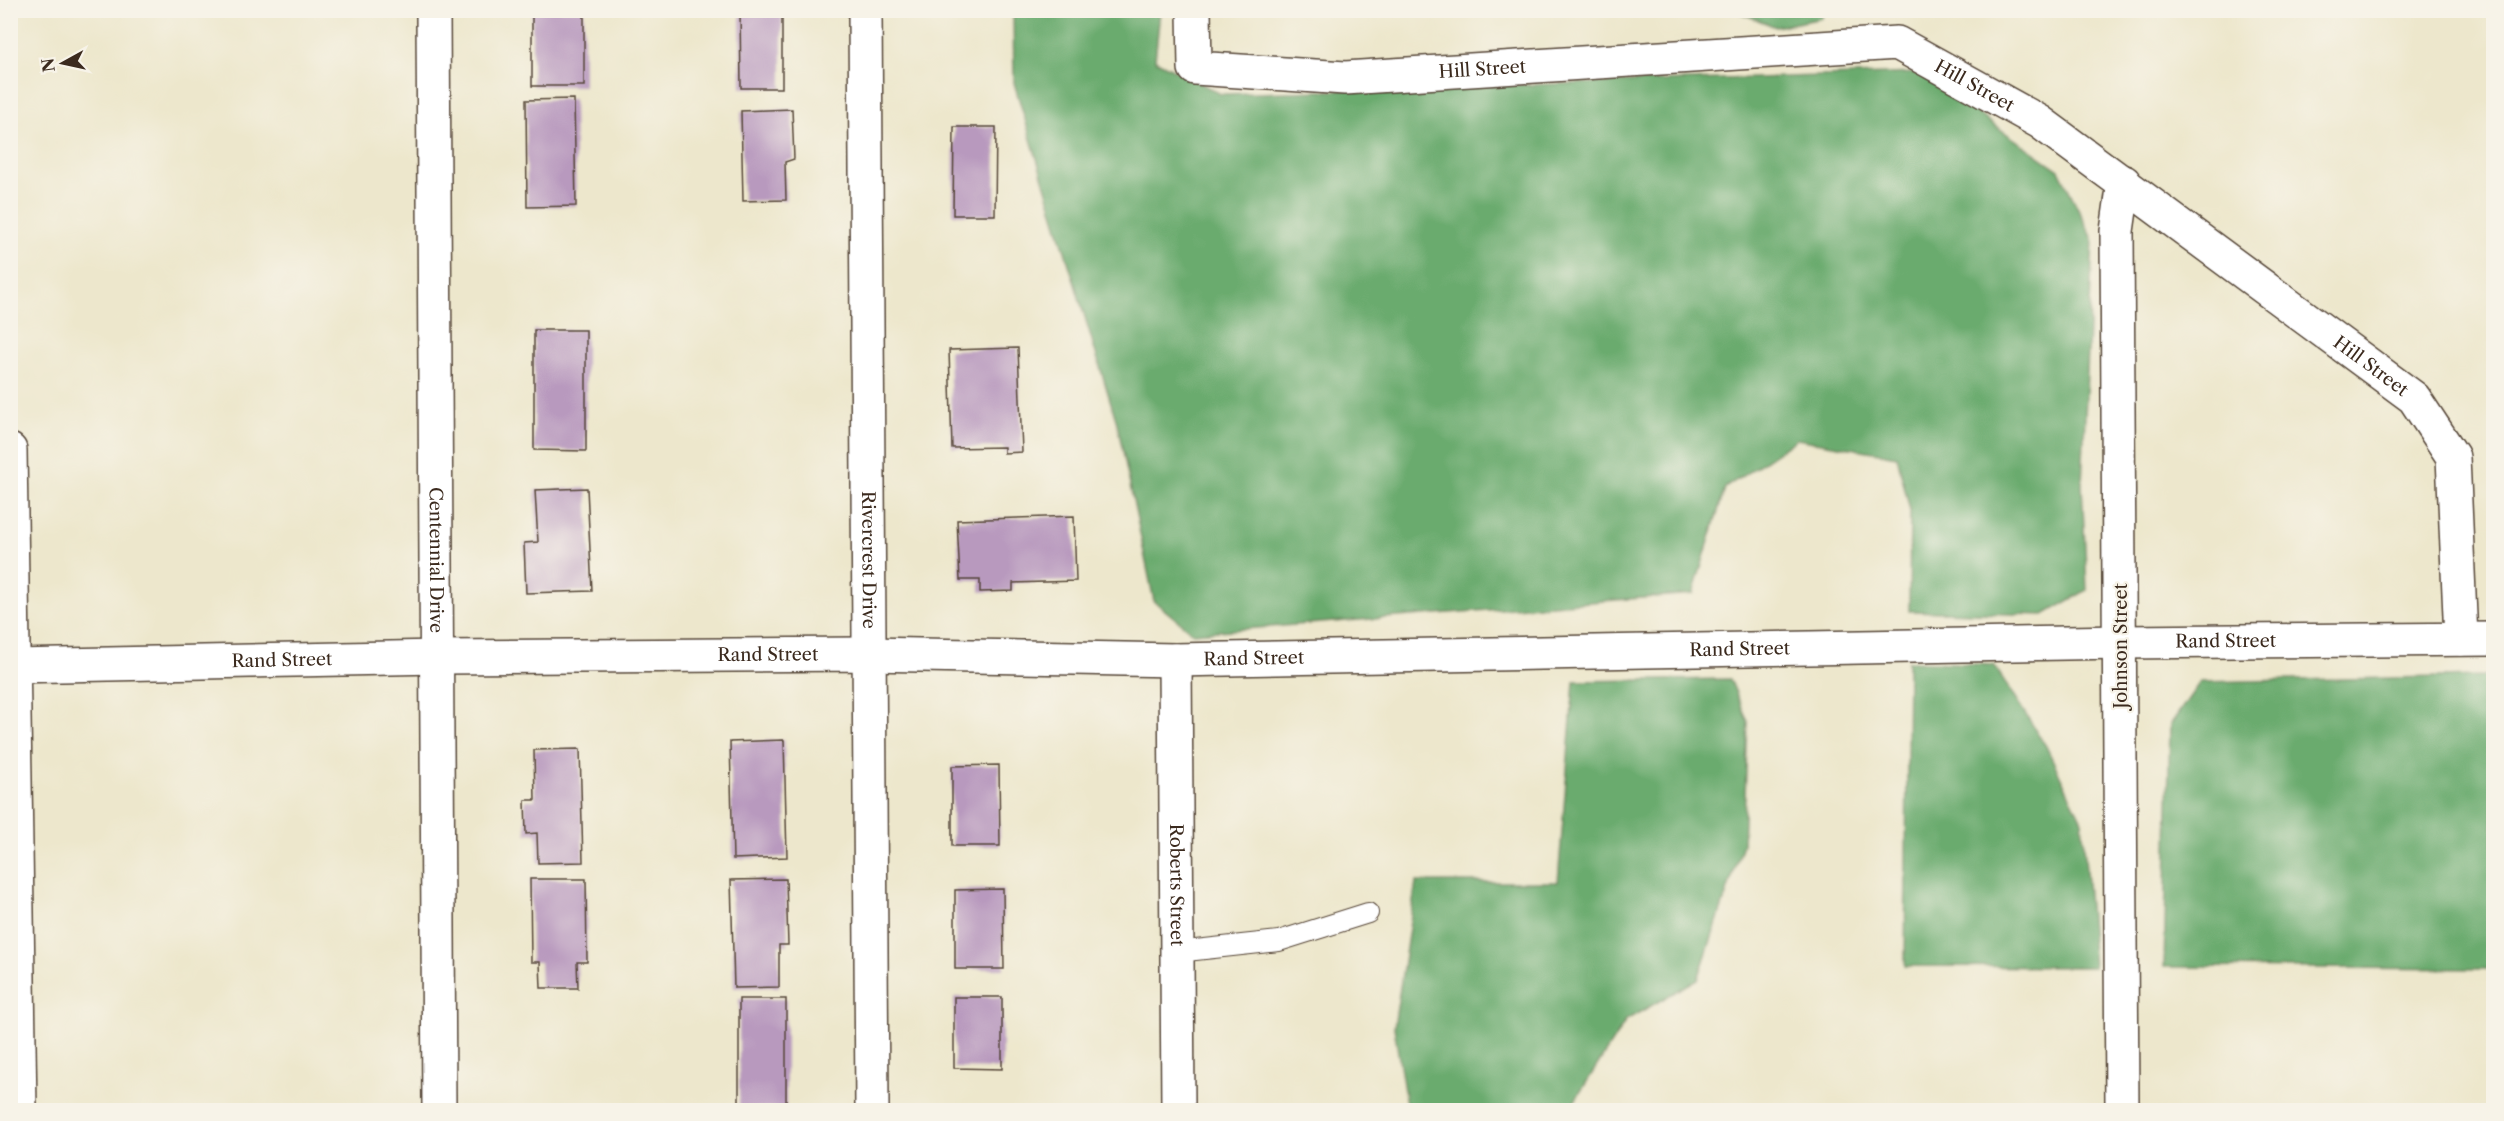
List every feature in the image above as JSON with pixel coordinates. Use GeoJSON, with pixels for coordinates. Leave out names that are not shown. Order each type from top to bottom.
{"type":"FeatureCollection","features":[{"type":"Feature","properties":{"kind":"street","name":"Centennial Drive"},"geometry":{"type":"LineString","coordinates":[[434,10],[439,1110]]}},
{"type":"Feature","properties":{"kind":"street","name":"Rivercrest Drive"},"geometry":{"type":"LineString","coordinates":[[865,10],[873,1110]]}},
{"type":"Feature","properties":{"kind":"street","name":"Hill Street"},"geometry":{"type":"LineString","coordinates":[[1194,10],[1195,68],[1344,78],[1898,43],[2040,122],[2414,398],[2453,457],[2461,639]]}},
{"type":"Feature","properties":{"kind":"street","name":"Johnson Street"},"geometry":{"type":"LineString","coordinates":[[2122,1110],[2117,231],[2124,182]]}},
{"type":"Feature","properties":{"kind":"street"},"geometry":{"type":"LineString","coordinates":[[10,450],[20,1110]]}},
{"type":"Feature","properties":{"kind":"street","name":"Rand Street"},"geometry":{"type":"LineString","coordinates":[[14,666],[438,657],[868,654],[1175,660],[2121,642],[2493,639]]}},
{"type":"Feature","properties":{"kind":"street","name":"Roberts Street"},"geometry":{"type":"LineString","coordinates":[[1175,660],[1178,1110]]}},
{"type":"Feature","properties":{"kind":"lane"},"geometry":{"type":"LineString","coordinates":[[1177,952],[1279,941],[1368,912]]}},
{"type":"Feature","properties":{"kind":"green space"},"geometry":{"type":"Polygon","coordinates":[[[1013,11],[1160,11],[1155,60],[1221,94],[1919,73],[2059,170],[2093,239],[2082,484],[2087,590],[2044,615],[1909,611],[1910,511],[1897,456],[1797,439],[1725,488],[1693,594],[1193,633],[1154,601],[1117,423],[1014,83],[1013,11]]]}},
{"type":"Feature","properties":{"kind":"green space"},"geometry":{"type":"Polygon","coordinates":[[[1735,11],[1823,11],[1822,18],[1776,27],[1735,11]]]}},
{"type":"Feature","properties":{"kind":"green space"},"geometry":{"type":"Polygon","coordinates":[[[1908,661],[1994,665],[2046,746],[2082,821],[2094,967],[1905,966],[1908,661]]]}},
{"type":"Feature","properties":{"kind":"green space"},"geometry":{"type":"Polygon","coordinates":[[[2485,676],[2494,687],[2493,969],[2164,967],[2170,725],[2200,682],[2485,676]]]}},
{"type":"Feature","properties":{"kind":"green space"},"geometry":{"type":"Polygon","coordinates":[[[1730,679],[1748,722],[1743,844],[1698,979],[1626,1020],[1569,1110],[1407,1110],[1394,1027],[1416,882],[1558,882],[1574,681],[1730,679]]]}},
{"type":"Feature","properties":{"kind":"building"},"geometry":{"type":"Polygon","coordinates":[[[532,10],[584,10],[584,86],[532,86],[532,10]]]}},
{"type":"Feature","properties":{"kind":"building"},"geometry":{"type":"Polygon","coordinates":[[[740,10],[782,10],[782,88],[741,88],[740,10]]]}},
{"type":"Feature","properties":{"kind":"building"},"geometry":{"type":"Polygon","coordinates":[[[574,99],[576,206],[527,207],[526,100],[574,99]]]}},
{"type":"Feature","properties":{"kind":"building"},"geometry":{"type":"Polygon","coordinates":[[[792,109],[794,159],[785,162],[786,200],[743,201],[741,111],[792,109]]]}},
{"type":"Feature","properties":{"kind":"building"},"geometry":{"type":"Polygon","coordinates":[[[954,127],[996,127],[995,215],[953,215],[954,127]]]}},
{"type":"Feature","properties":{"kind":"building"},"geometry":{"type":"Polygon","coordinates":[[[534,330],[586,330],[586,451],[534,450],[534,330]]]}},
{"type":"Feature","properties":{"kind":"building"},"geometry":{"type":"Polygon","coordinates":[[[1018,348],[1022,452],[1004,453],[1004,447],[952,448],[949,350],[1018,348]]]}},
{"type":"Feature","properties":{"kind":"building"},"geometry":{"type":"Polygon","coordinates":[[[587,488],[592,591],[526,593],[524,543],[538,542],[535,490],[587,488]]]}},
{"type":"Feature","properties":{"kind":"building"},"geometry":{"type":"Polygon","coordinates":[[[1074,516],[1076,581],[1013,583],[1013,591],[980,592],[980,580],[960,580],[957,520],[1074,516]]]}},
{"type":"Feature","properties":{"kind":"building"},"geometry":{"type":"Polygon","coordinates":[[[784,740],[787,857],[733,859],[730,742],[784,740]]]}},
{"type":"Feature","properties":{"kind":"building"},"geometry":{"type":"Polygon","coordinates":[[[580,749],[583,862],[538,863],[537,833],[526,834],[525,800],[535,800],[534,750],[580,749]]]}},
{"type":"Feature","properties":{"kind":"building"},"geometry":{"type":"Polygon","coordinates":[[[999,765],[1000,846],[952,846],[952,766],[999,765]]]}},
{"type":"Feature","properties":{"kind":"building"},"geometry":{"type":"Polygon","coordinates":[[[530,879],[586,879],[587,962],[577,962],[578,988],[541,988],[540,962],[531,962],[530,879]]]}},
{"type":"Feature","properties":{"kind":"building"},"geometry":{"type":"Polygon","coordinates":[[[786,879],[788,945],[779,945],[779,987],[734,988],[731,880],[786,879]]]}},
{"type":"Feature","properties":{"kind":"building"},"geometry":{"type":"Polygon","coordinates":[[[1003,889],[1004,969],[955,969],[955,890],[1003,889]]]}},
{"type":"Feature","properties":{"kind":"building"},"geometry":{"type":"Polygon","coordinates":[[[954,997],[1002,997],[1002,1069],[954,1068],[954,997]]]}},
{"type":"Feature","properties":{"kind":"building"},"geometry":{"type":"Polygon","coordinates":[[[739,999],[786,999],[786,1108],[739,1108],[739,999]]]}}]}
